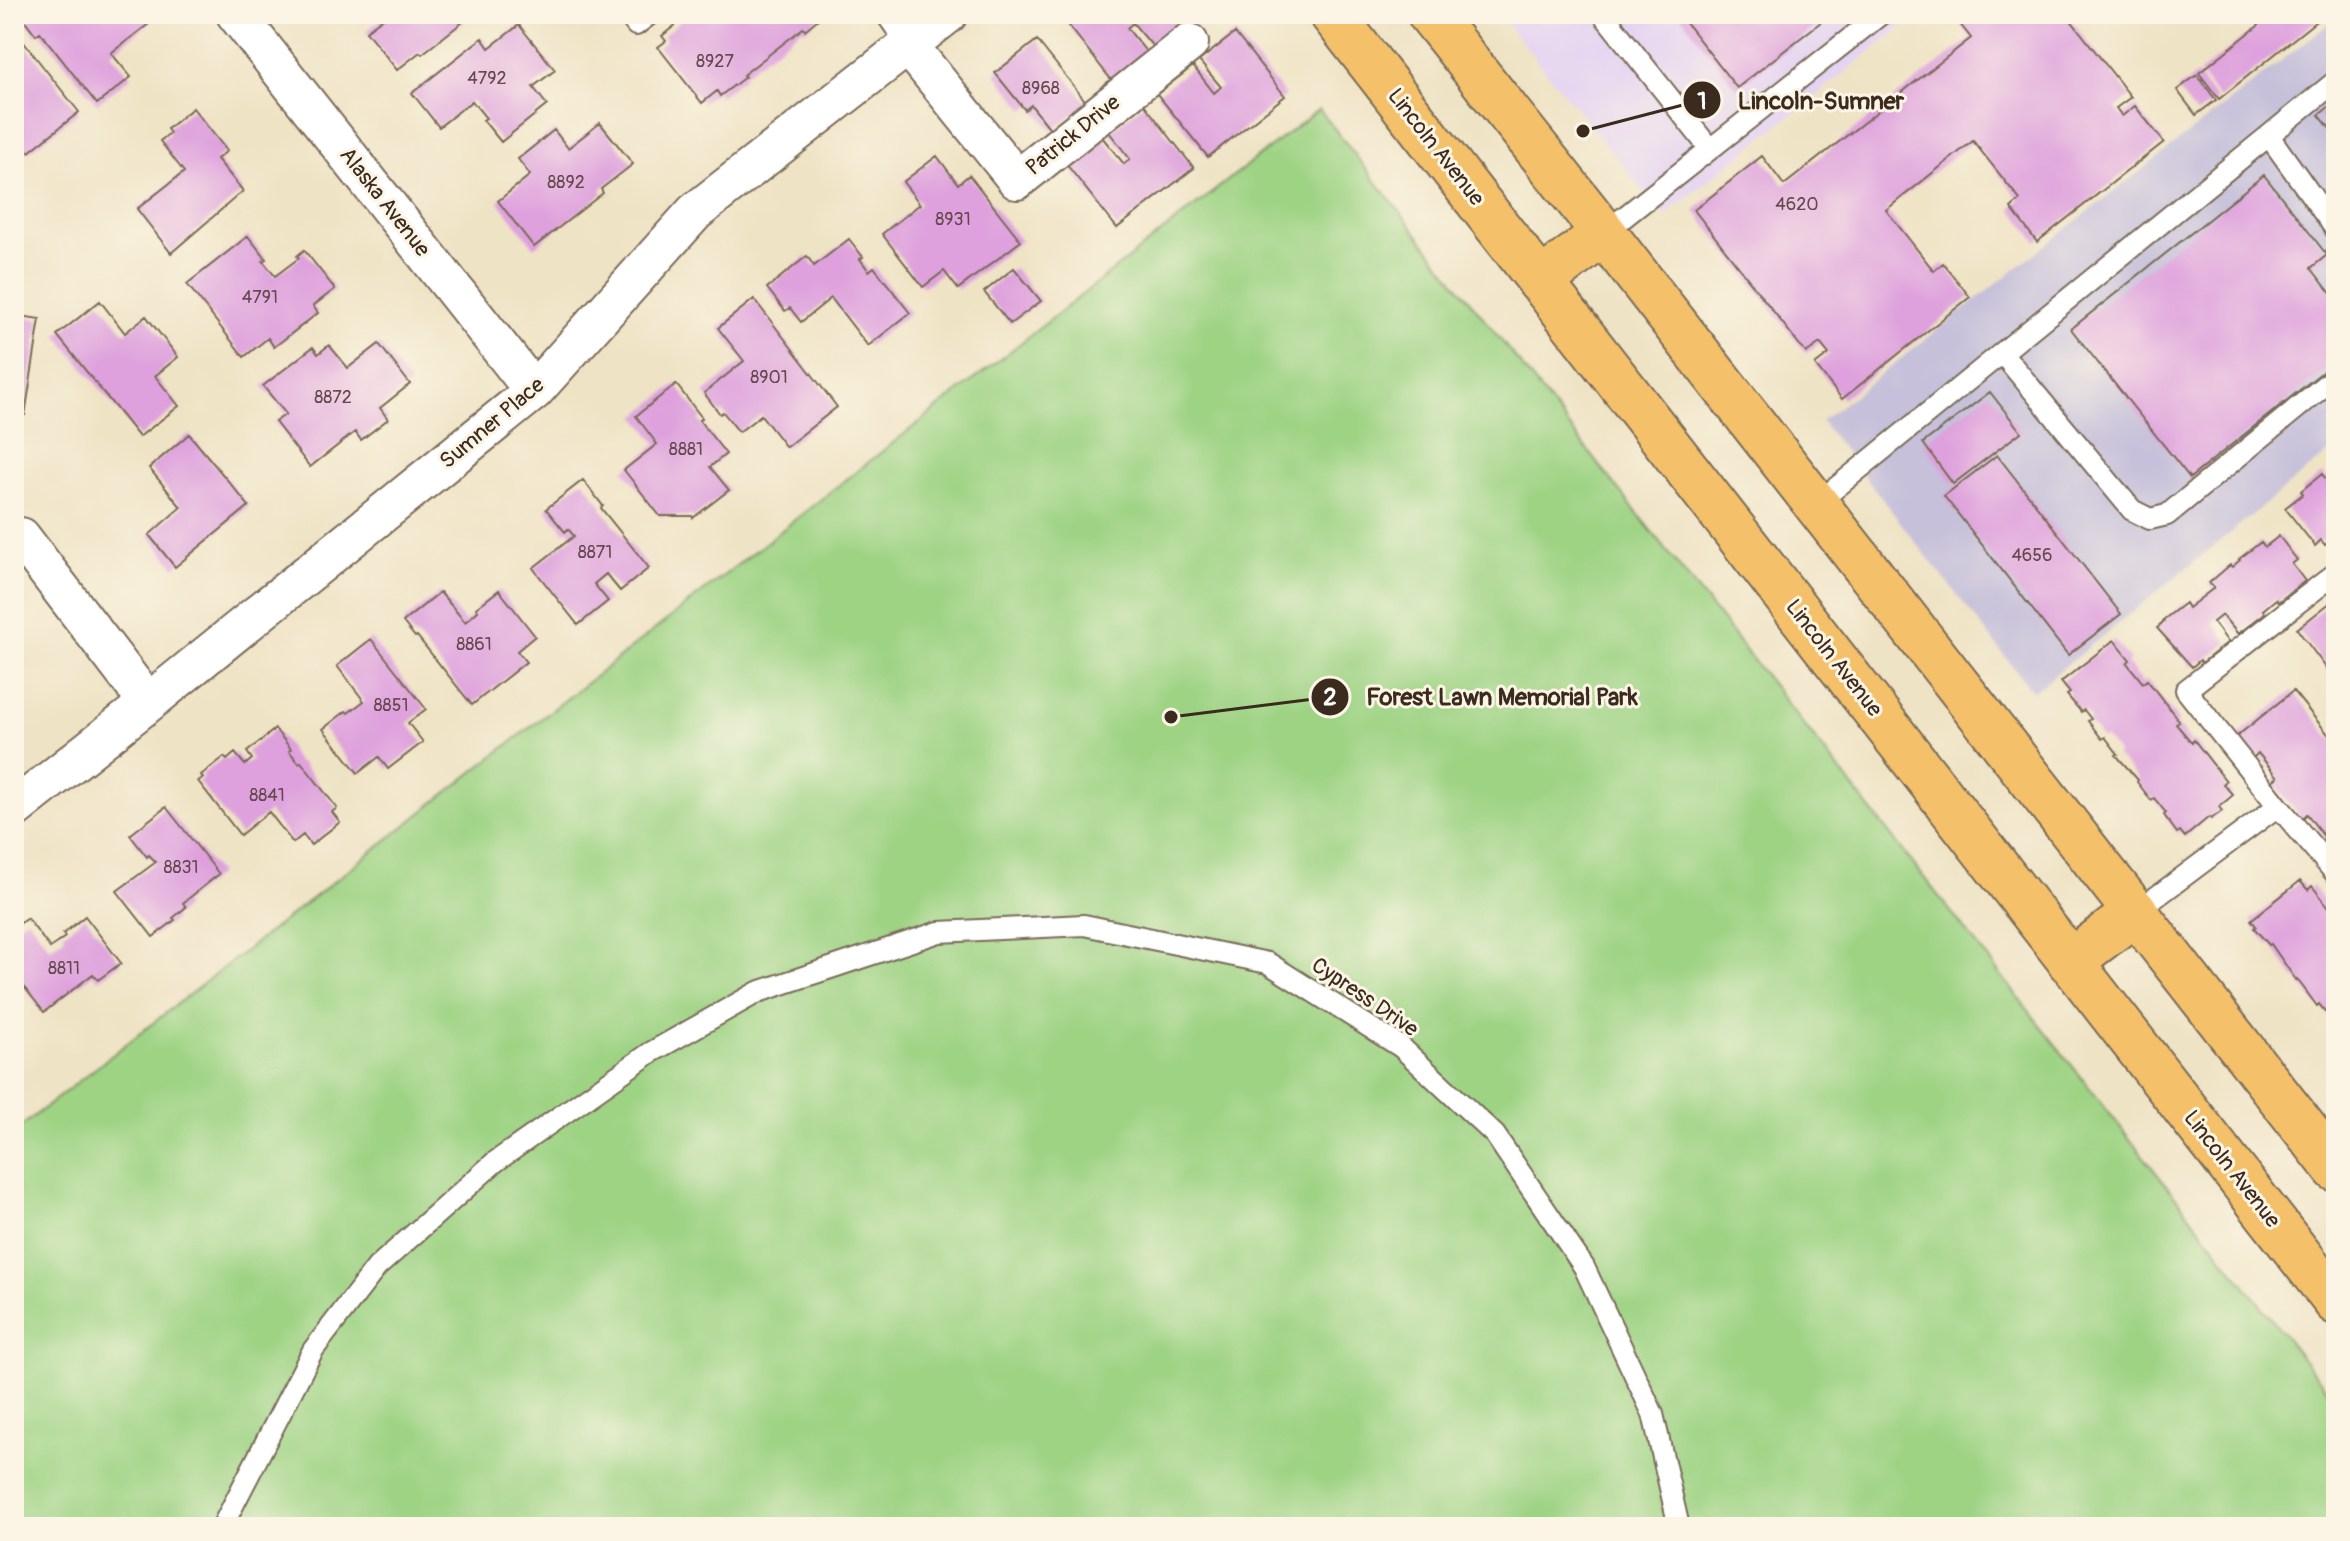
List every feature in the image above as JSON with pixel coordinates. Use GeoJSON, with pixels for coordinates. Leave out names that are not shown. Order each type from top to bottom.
{"type":"FeatureCollection","features":[{"type":"Feature","properties":{"kind":"main road","name":"Lincoln Avenue"},"geometry":{"type":"LineString","coordinates":[[1332,14],[2336,1302]]}},
{"type":"Feature","properties":{"kind":"main road"},"geometry":{"type":"LineString","coordinates":[[1430,14],[2333,1158]]}},
{"type":"Feature","properties":{"kind":"main road"},"geometry":{"type":"LineString","coordinates":[[1540,282],[1604,233]]}},
{"type":"Feature","properties":{"kind":"main road"},"geometry":{"type":"LineString","coordinates":[[2070,962],[2136,912]]}},
{"type":"Feature","properties":{"kind":"street","name":"Alaska Avenue"},"geometry":{"type":"LineString","coordinates":[[236,14],[534,391]]}},
{"type":"Feature","properties":{"kind":"street","name":"Sumner Place"},"geometry":{"type":"LineString","coordinates":[[14,809],[534,391],[695,212],[948,14]]}},
{"type":"Feature","properties":{"kind":"street","name":"Patrick Drive"},"geometry":{"type":"LineString","coordinates":[[908,45],[1017,180],[1189,43]]}},
{"type":"Feature","properties":{"kind":"street"},"geometry":{"type":"LineString","coordinates":[[21,537],[148,703]]}},
{"type":"Feature","properties":{"kind":"lane"},"geometry":{"type":"LineString","coordinates":[[886,14],[908,45]]}},
{"type":"Feature","properties":{"kind":"lane"},"geometry":{"type":"LineString","coordinates":[[1603,14],[1710,149]]}},
{"type":"Feature","properties":{"kind":"lane"},"geometry":{"type":"LineString","coordinates":[[1604,233],[1881,14]]}},
{"type":"Feature","properties":{"kind":"lane"},"geometry":{"type":"LineString","coordinates":[[1816,504],[2336,81]]}},
{"type":"Feature","properties":{"kind":"lane"},"geometry":{"type":"LineString","coordinates":[[2269,136],[2336,230]]}},
{"type":"Feature","properties":{"kind":"lane"},"geometry":{"type":"LineString","coordinates":[[2002,353],[2132,510],[2150,519],[2167,515],[2336,376]]}},
{"type":"Feature","properties":{"kind":"lane"},"geometry":{"type":"LineString","coordinates":[[2336,573],[2186,690],[2336,874]]}},
{"type":"Feature","properties":{"kind":"lane"},"geometry":{"type":"LineString","coordinates":[[2136,912],[2278,806]]}},
{"type":"Feature","properties":{"kind":"lane","name":"Cypress Drive"},"geometry":{"type":"LineString","coordinates":[[222,1527],[313,1350],[377,1267],[495,1162],[650,1053],[758,992],[939,932],[1084,925],[1268,963],[1401,1047],[1495,1135],[1584,1267],[1653,1414],[1679,1527]]}},
{"type":"Feature","properties":{"kind":"shaded area"},"geometry":{"type":"Polygon","coordinates":[[[1499,14],[1918,14],[1664,216],[1499,14]]]}},
{"type":"Feature","properties":{"kind":"shaded area"},"geometry":{"type":"Polygon","coordinates":[[[2336,18],[2336,447],[2033,692],[1821,421],[2336,18]]]}},
{"type":"Feature","properties":{"kind":"green space"},"geometry":{"type":"Polygon","coordinates":[[[1319,109],[2336,1401],[2336,1527],[14,1527],[14,1132],[1319,109]]]}},
{"type":"Feature","properties":{"kind":"building"},"geometry":{"type":"Polygon","coordinates":[[[20,14],[143,14],[150,23],[111,53],[131,77],[97,104],[40,32],[36,35],[20,14]]]}},
{"type":"Feature","properties":{"kind":"building"},"geometry":{"type":"Polygon","coordinates":[[[384,14],[473,14],[397,70],[366,31],[386,16],[384,14]]]}},
{"type":"Feature","properties":{"kind":"building"},"geometry":{"type":"Polygon","coordinates":[[[689,14],[824,14],[720,96],[717,91],[702,103],[658,47],[666,41],[662,36],[689,14]]]}},
{"type":"Feature","properties":{"kind":"building"},"geometry":{"type":"Polygon","coordinates":[[[1068,14],[1185,14],[1190,21],[1155,49],[1133,23],[1127,28],[1148,54],[1113,82],[1063,18],[1068,14]]]}},
{"type":"Feature","properties":{"kind":"building"},"geometry":{"type":"Polygon","coordinates":[[[1679,14],[1831,14],[1737,88],[1679,14]]]}},
{"type":"Feature","properties":{"kind":"building"},"geometry":{"type":"Polygon","coordinates":[[[1952,14],[2066,14],[2131,97],[2116,108],[2122,116],[2135,106],[2164,142],[2037,242],[2011,208],[2020,200],[1973,141],[1886,210],[1934,271],[1943,263],[1970,297],[1842,399],[1815,365],[1829,354],[1820,343],[1806,353],[1694,210],[1762,156],[1784,185],[1971,38],[1952,14]]]}},
{"type":"Feature","properties":{"kind":"building"},"geometry":{"type":"Polygon","coordinates":[[[2273,14],[2325,14],[2219,99],[2199,73],[2273,14]]]}},
{"type":"Feature","properties":{"kind":"building"},"geometry":{"type":"Polygon","coordinates":[[[519,25],[555,70],[533,87],[547,105],[501,142],[472,101],[439,127],[412,93],[482,38],[489,48],[519,25]]]}},
{"type":"Feature","properties":{"kind":"building"},"geometry":{"type":"Polygon","coordinates":[[[14,30],[79,112],[29,152],[14,133],[14,30]]]}},
{"type":"Feature","properties":{"kind":"building"},"geometry":{"type":"Polygon","coordinates":[[[1235,33],[1285,96],[1208,157],[1157,94],[1193,66],[1214,93],[1221,87],[1199,61],[1235,33]]]}},
{"type":"Feature","properties":{"kind":"building"},"geometry":{"type":"Polygon","coordinates":[[[1037,40],[1087,103],[1052,131],[1031,105],[1025,110],[995,73],[1037,40]]]}},
{"type":"Feature","properties":{"kind":"building"},"geometry":{"type":"Polygon","coordinates":[[[2197,75],[2216,100],[2196,115],[2177,90],[2197,75]]]}},
{"type":"Feature","properties":{"kind":"building"},"geometry":{"type":"Polygon","coordinates":[[[2336,101],[2336,136],[2319,115],[2336,101]]]}},
{"type":"Feature","properties":{"kind":"building"},"geometry":{"type":"Polygon","coordinates":[[[1144,104],[1194,168],[1117,228],[1067,165],[1102,137],[1124,164],[1130,159],[1109,132],[1144,104]]]}},
{"type":"Feature","properties":{"kind":"building"},"geometry":{"type":"Polygon","coordinates":[[[193,108],[227,151],[217,159],[243,191],[171,253],[137,209],[184,172],[160,141],[170,133],[167,129],[193,108]]]}},
{"type":"Feature","properties":{"kind":"building"},"geometry":{"type":"Polygon","coordinates":[[[600,123],[633,164],[601,189],[603,193],[534,247],[498,201],[530,175],[518,159],[554,130],[568,148],[600,123]]]}},
{"type":"Feature","properties":{"kind":"building"},"geometry":{"type":"Polygon","coordinates":[[[937,156],[958,184],[969,175],[1021,241],[958,289],[944,271],[923,287],[882,234],[920,204],[903,182],[937,156]]]}},
{"type":"Feature","properties":{"kind":"building"},"geometry":{"type":"Polygon","coordinates":[[[2264,175],[2327,255],[2311,268],[2336,300],[2336,361],[2190,478],[2071,329],[2264,175]]]}},
{"type":"Feature","properties":{"kind":"building"},"geometry":{"type":"Polygon","coordinates":[[[248,236],[275,276],[299,258],[297,256],[304,250],[335,289],[313,306],[318,313],[274,347],[268,338],[244,357],[187,284],[248,236]]]}},
{"type":"Feature","properties":{"kind":"building"},"geometry":{"type":"Polygon","coordinates":[[[849,239],[869,271],[874,267],[910,313],[868,346],[831,298],[801,322],[790,308],[785,311],[767,288],[807,256],[814,266],[849,239]]]}},
{"type":"Feature","properties":{"kind":"building"},"geometry":{"type":"Polygon","coordinates":[[[1014,268],[1041,301],[1010,324],[984,292],[1014,268]]]}},
{"type":"Feature","properties":{"kind":"building"},"geometry":{"type":"Polygon","coordinates":[[[754,299],[837,407],[786,447],[761,415],[739,432],[704,393],[744,361],[718,328],[754,299]]]}},
{"type":"Feature","properties":{"kind":"building"},"geometry":{"type":"Polygon","coordinates":[[[100,301],[125,333],[146,316],[178,357],[155,376],[179,406],[139,437],[57,335],[100,301]]]}},
{"type":"Feature","properties":{"kind":"building"},"geometry":{"type":"Polygon","coordinates":[[[14,315],[40,319],[25,415],[14,413],[14,315]]]}},
{"type":"Feature","properties":{"kind":"building"},"geometry":{"type":"Polygon","coordinates":[[[379,344],[410,384],[380,408],[388,419],[361,440],[355,432],[310,467],[275,422],[286,414],[263,386],[313,347],[318,354],[329,345],[348,368],[379,344]]]}},
{"type":"Feature","properties":{"kind":"building"},"geometry":{"type":"Polygon","coordinates":[[[676,384],[726,454],[710,467],[729,490],[693,518],[660,516],[624,470],[657,444],[636,416],[676,384]]]}},
{"type":"Feature","properties":{"kind":"building"},"geometry":{"type":"Polygon","coordinates":[[[1990,392],[2021,432],[1953,484],[1923,443],[1990,392]]]}},
{"type":"Feature","properties":{"kind":"building"},"geometry":{"type":"Polygon","coordinates":[[[189,434],[249,506],[175,567],[149,535],[181,507],[149,468],[189,434]]]}},
{"type":"Feature","properties":{"kind":"building"},"geometry":{"type":"Polygon","coordinates":[[[1997,455],[2121,614],[2068,655],[1944,496],[1997,455]]]}},
{"type":"Feature","properties":{"kind":"building"},"geometry":{"type":"Polygon","coordinates":[[[2336,472],[2336,540],[2334,538],[2325,545],[2321,540],[2315,546],[2285,508],[2322,474],[2326,479],[2336,472]]]}},
{"type":"Feature","properties":{"kind":"building"},"geometry":{"type":"Polygon","coordinates":[[[583,480],[603,506],[601,508],[649,568],[620,591],[606,574],[594,584],[608,601],[578,625],[533,568],[574,536],[568,529],[565,532],[546,509],[583,480]]]}},
{"type":"Feature","properties":{"kind":"building"},"geometry":{"type":"Polygon","coordinates":[[[2279,536],[2297,560],[2292,564],[2305,581],[2278,602],[2276,599],[2263,610],[2265,613],[2238,634],[2222,615],[2213,622],[2228,642],[2202,663],[2200,660],[2192,667],[2157,628],[2185,603],[2188,608],[2214,588],[2209,583],[2230,565],[2232,567],[2261,542],[2265,547],[2279,536]]]}},
{"type":"Feature","properties":{"kind":"building"},"geometry":{"type":"Polygon","coordinates":[[[499,590],[535,636],[517,651],[526,662],[472,705],[403,622],[440,592],[465,622],[478,611],[476,608],[499,590]]]}},
{"type":"Feature","properties":{"kind":"building"},"geometry":{"type":"Polygon","coordinates":[[[2336,598],[2336,681],[2297,629],[2336,598]]]}},
{"type":"Feature","properties":{"kind":"building"},"geometry":{"type":"Polygon","coordinates":[[[371,639],[426,709],[408,723],[423,742],[388,769],[379,757],[358,773],[323,729],[364,701],[337,666],[371,639]]]}},
{"type":"Feature","properties":{"kind":"building"},"geometry":{"type":"Polygon","coordinates":[[[2114,640],[2130,660],[2127,663],[2143,683],[2147,680],[2179,721],[2176,724],[2192,743],[2194,740],[2233,795],[2219,807],[2222,811],[2211,819],[2209,817],[2185,837],[2180,831],[2177,833],[2164,815],[2166,813],[2154,798],[2151,800],[2105,737],[2102,739],[2088,721],[2091,719],[2067,695],[2070,693],[2061,682],[2114,640]]]}},
{"type":"Feature","properties":{"kind":"building"},"geometry":{"type":"Polygon","coordinates":[[[2293,691],[2336,744],[2336,861],[2320,842],[2325,838],[2307,814],[2302,819],[2272,781],[2278,777],[2258,753],[2253,758],[2236,737],[2293,691]]]}},
{"type":"Feature","properties":{"kind":"building"},"geometry":{"type":"Polygon","coordinates":[[[275,729],[291,749],[289,751],[337,808],[332,812],[340,822],[311,845],[303,835],[293,843],[269,812],[240,835],[198,781],[224,757],[227,760],[235,753],[245,765],[252,759],[247,752],[275,729]]]}},
{"type":"Feature","properties":{"kind":"building"},"geometry":{"type":"Polygon","coordinates":[[[166,807],[219,874],[183,903],[186,907],[173,918],[175,920],[153,937],[117,891],[156,862],[149,855],[147,857],[130,835],[166,807]]]}},
{"type":"Feature","properties":{"kind":"building"},"geometry":{"type":"Polygon","coordinates":[[[2300,881],[2308,890],[2312,886],[2336,916],[2336,1029],[2333,1021],[2296,980],[2271,944],[2254,928],[2256,926],[2251,920],[2300,881]]]}},
{"type":"Feature","properties":{"kind":"building"},"geometry":{"type":"Polygon","coordinates":[[[85,916],[121,963],[98,980],[93,974],[44,1012],[14,974],[14,928],[27,918],[50,948],[85,916]]]}},
{"type":"Feature","properties":{"kind":"place","name":"Lincoln-Sumner"},"geometry":{"type":"Point","coordinates":[1583,131]}},
{"type":"Feature","properties":{"kind":"place","name":"Forest Lawn Memorial Park"},"geometry":{"type":"Point","coordinates":[1171,717]}}]}
